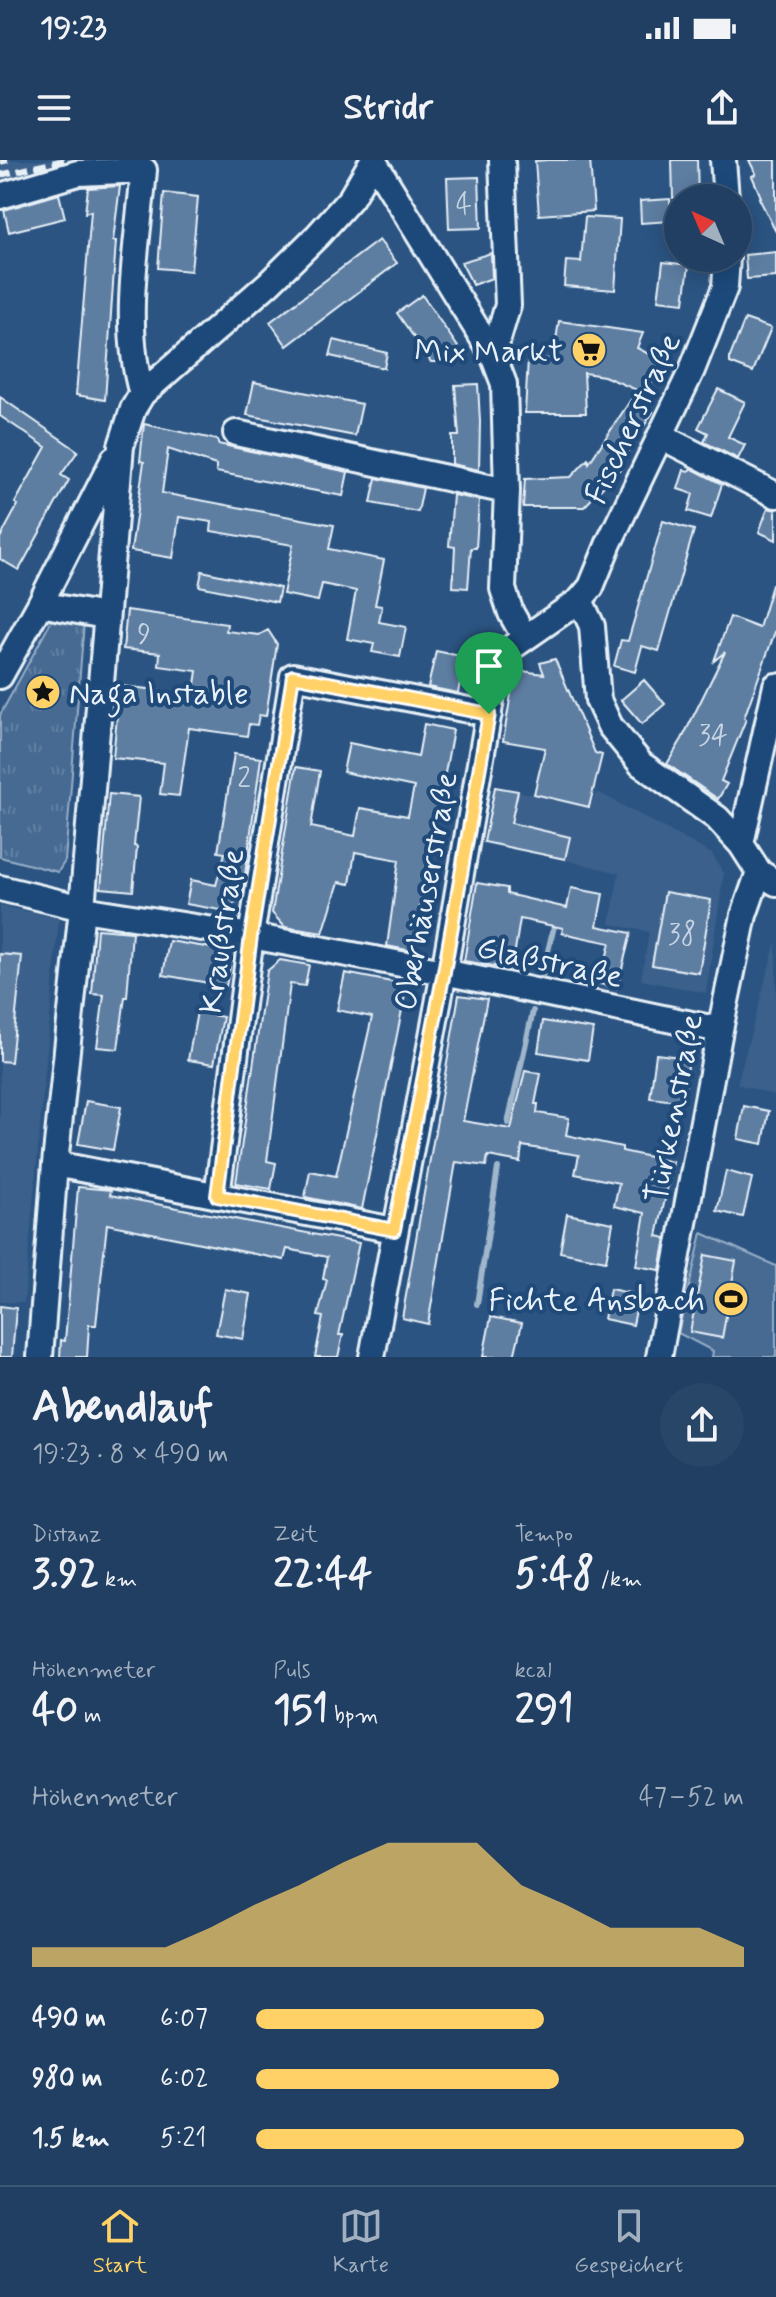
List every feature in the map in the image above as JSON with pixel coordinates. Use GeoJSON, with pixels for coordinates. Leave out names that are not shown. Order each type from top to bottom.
{"type":"FeatureCollection","features":[{"type":"Feature","properties":{"kind":"street"},"geometry":{"type":"LineString","coordinates":[[0,676],[121,446],[133,409],[142,394],[289,264],[351,198],[373,160],[493,355],[504,384],[507,491],[503,589],[511,613],[524,636]]}},
{"type":"Feature","properties":{"kind":"street"},"geometry":{"type":"LineString","coordinates":[[493,355],[508,305],[502,160]]}},
{"type":"Feature","properties":{"kind":"street"},"geometry":{"type":"LineString","coordinates":[[723,160],[725,184]]}},
{"type":"Feature","properties":{"kind":"street"},"geometry":{"type":"LineString","coordinates":[[0,196],[78,173],[144,170],[131,318],[137,377],[142,394]]}},
{"type":"Feature","properties":{"kind":"street","name":"Fischerstraße"},"geometry":{"type":"LineString","coordinates":[[524,636],[580,600],[591,587],[692,370],[725,287],[726,272]]}},
{"type":"Feature","properties":{"kind":"street"},"geometry":{"type":"LineString","coordinates":[[236,433],[507,491]]}},
{"type":"Feature","properties":{"kind":"street"},"geometry":{"type":"LineString","coordinates":[[660,436],[776,495]]}},
{"type":"Feature","properties":{"kind":"street"},"geometry":{"type":"LineString","coordinates":[[40,1357],[121,446]]}},
{"type":"Feature","properties":{"kind":"street"},"geometry":{"type":"LineString","coordinates":[[580,600],[592,626],[598,700],[610,726],[641,764],[717,818],[767,878]]}},
{"type":"Feature","properties":{"kind":"street"},"geometry":{"type":"LineString","coordinates":[[40,604],[105,616]]}},
{"type":"Feature","properties":{"kind":"street","name":"Oberhäuserstraße"},"geometry":{"type":"LineString","coordinates":[[372,1357],[444,972],[497,665],[505,652],[524,636]]}},
{"type":"Feature","properties":{"kind":"street","name":"Kraußstraße"},"geometry":{"type":"LineString","coordinates":[[217,1196],[251,936],[293,676],[489,714]]}},
{"type":"Feature","properties":{"kind":"street"},"geometry":{"type":"LineString","coordinates":[[741,844],[776,686]]}},
{"type":"Feature","properties":{"kind":"street","name":"Türkenstraße"},"geometry":{"type":"LineString","coordinates":[[659,1357],[744,915],[767,878]]}},
{"type":"Feature","properties":{"kind":"street","name":"Glaßstraße"},"geometry":{"type":"LineString","coordinates":[[0,888],[82,908],[444,972],[720,1030]]}},
{"type":"Feature","properties":{"kind":"street"},"geometry":{"type":"LineString","coordinates":[[55,1164],[394,1230]]}},
{"type":"Feature","properties":{"kind":"shaded area"},"geometry":{"type":"Polygon","coordinates":[[[0,160],[108,160],[0,187],[0,160]]]}},
{"type":"Feature","properties":{"kind":"shaded area"},"geometry":{"type":"Polygon","coordinates":[[[518,791],[588,807],[598,792],[712,854],[724,873],[706,993],[641,980],[649,932],[610,924],[619,873],[506,846],[518,791]]]}},
{"type":"Feature","properties":{"kind":"shaded area"},"geometry":{"type":"Polygon","coordinates":[[[0,906],[59,918],[24,1303],[0,1302],[0,906]]]}},
{"type":"Feature","properties":{"kind":"shaded area"},"geometry":{"type":"Polygon","coordinates":[[[776,941],[776,1096],[737,1084],[776,941]]]}},
{"type":"Feature","properties":{"kind":"green space"},"geometry":{"type":"Polygon","coordinates":[[[53,618],[84,622],[65,861],[58,872],[0,857],[0,715],[53,618]]]}},
{"type":"Feature","properties":{"kind":"green space","name":"Fichte Ansbach"},"geometry":{"type":"Polygon","coordinates":[[[702,1233],[776,1266],[776,1357],[712,1357],[713,1351],[678,1333],[702,1233]]]}},
{"type":"Feature","properties":{"kind":"building"},"geometry":{"type":"Polygon","coordinates":[[[590,160],[594,211],[539,215],[535,161],[590,160]]]}},
{"type":"Feature","properties":{"kind":"building"},"geometry":{"type":"Polygon","coordinates":[[[672,160],[697,160],[698,184],[673,184],[672,160]]]}},
{"type":"Feature","properties":{"kind":"building"},"geometry":{"type":"Polygon","coordinates":[[[749,160],[776,160],[776,232],[759,198],[752,176],[756,174],[749,160]]]}},
{"type":"Feature","properties":{"kind":"building"},"geometry":{"type":"Polygon","coordinates":[[[479,177],[481,228],[449,229],[447,178],[479,177]]]}},
{"type":"Feature","properties":{"kind":"building"},"geometry":{"type":"Polygon","coordinates":[[[120,186],[113,241],[116,241],[105,400],[76,395],[91,211],[85,213],[88,188],[120,186]]]}},
{"type":"Feature","properties":{"kind":"building"},"geometry":{"type":"Polygon","coordinates":[[[164,193],[198,197],[191,271],[158,268],[164,193]]]}},
{"type":"Feature","properties":{"kind":"building"},"geometry":{"type":"Polygon","coordinates":[[[59,194],[65,218],[9,232],[4,210],[59,194]]]}},
{"type":"Feature","properties":{"kind":"building"},"geometry":{"type":"Polygon","coordinates":[[[664,199],[664,221],[641,223],[640,201],[664,199]]]}},
{"type":"Feature","properties":{"kind":"building"},"geometry":{"type":"Polygon","coordinates":[[[585,217],[620,219],[615,290],[564,286],[566,261],[581,262],[585,217]]]}},
{"type":"Feature","properties":{"kind":"building"},"geometry":{"type":"Polygon","coordinates":[[[379,240],[397,263],[287,346],[270,322],[379,240]]]}},
{"type":"Feature","properties":{"kind":"building"},"geometry":{"type":"Polygon","coordinates":[[[776,252],[776,277],[747,279],[746,272],[752,272],[752,254],[776,252]]]}},
{"type":"Feature","properties":{"kind":"building"},"geometry":{"type":"Polygon","coordinates":[[[491,253],[492,278],[473,285],[461,262],[491,253]]]}},
{"type":"Feature","properties":{"kind":"building"},"geometry":{"type":"Polygon","coordinates":[[[663,262],[664,272],[688,272],[684,303],[658,300],[663,262]]]}},
{"type":"Feature","properties":{"kind":"building"},"geometry":{"type":"Polygon","coordinates":[[[422,295],[458,347],[437,362],[431,362],[397,313],[422,295]]]}},
{"type":"Feature","properties":{"kind":"building"},"geometry":{"type":"Polygon","coordinates":[[[745,319],[771,328],[753,372],[730,363],[745,319]]]}},
{"type":"Feature","properties":{"kind":"building"},"geometry":{"type":"Polygon","coordinates":[[[559,321],[643,333],[637,348],[661,360],[646,394],[604,376],[584,373],[586,413],[525,413],[528,358],[553,359],[559,321]]]}},
{"type":"Feature","properties":{"kind":"building"},"geometry":{"type":"Polygon","coordinates":[[[334,340],[387,353],[384,368],[330,356],[334,340]]]}},
{"type":"Feature","properties":{"kind":"building"},"geometry":{"type":"Polygon","coordinates":[[[254,382],[362,404],[355,436],[247,415],[254,382]]]}},
{"type":"Feature","properties":{"kind":"building"},"geometry":{"type":"Polygon","coordinates":[[[478,384],[479,470],[452,464],[452,436],[459,436],[455,385],[478,384]]]}},
{"type":"Feature","properties":{"kind":"building"},"geometry":{"type":"Polygon","coordinates":[[[718,389],[745,402],[728,437],[745,445],[738,459],[704,442],[708,433],[698,428],[718,389]]]}},
{"type":"Feature","properties":{"kind":"building"},"geometry":{"type":"Polygon","coordinates":[[[0,397],[78,451],[61,475],[69,480],[19,570],[0,559],[0,538],[18,505],[15,503],[46,447],[0,416],[0,397]]]}},
{"type":"Feature","properties":{"kind":"building"},"geometry":{"type":"Polygon","coordinates":[[[632,398],[653,412],[620,464],[622,467],[584,507],[523,507],[525,479],[571,477],[588,459],[589,463],[632,398]]]}},
{"type":"Feature","properties":{"kind":"building"},"geometry":{"type":"Polygon","coordinates":[[[144,424],[218,440],[218,444],[348,472],[343,496],[216,472],[216,465],[168,449],[162,493],[334,525],[329,549],[384,560],[375,605],[382,606],[379,622],[406,627],[400,657],[372,652],[374,644],[347,639],[356,591],[322,584],[318,601],[283,594],[293,545],[211,531],[212,522],[179,517],[173,558],[131,551],[144,462],[140,461],[144,424]]]}},
{"type":"Feature","properties":{"kind":"building"},"geometry":{"type":"Polygon","coordinates":[[[691,468],[722,484],[711,518],[688,511],[693,494],[678,489],[684,470],[691,468]]]}},
{"type":"Feature","properties":{"kind":"building"},"geometry":{"type":"Polygon","coordinates":[[[376,478],[423,488],[418,512],[371,503],[376,478]]]}},
{"type":"Feature","properties":{"kind":"building"},"geometry":{"type":"Polygon","coordinates":[[[453,495],[479,500],[476,548],[471,548],[468,588],[453,587],[455,547],[449,546],[453,495]]]}},
{"type":"Feature","properties":{"kind":"building"},"geometry":{"type":"Polygon","coordinates":[[[768,508],[776,510],[776,540],[759,532],[768,508]]]}},
{"type":"Feature","properties":{"kind":"building"},"geometry":{"type":"Polygon","coordinates":[[[663,521],[694,530],[659,651],[642,646],[635,672],[614,666],[621,640],[628,641],[663,521]]]}},
{"type":"Feature","properties":{"kind":"building"},"geometry":{"type":"Polygon","coordinates":[[[202,571],[280,588],[277,602],[199,586],[202,571]]]}},
{"type":"Feature","properties":{"kind":"building"},"geometry":{"type":"Polygon","coordinates":[[[772,585],[776,586],[776,629],[746,719],[721,781],[727,784],[718,799],[667,764],[725,652],[714,661],[730,617],[759,628],[772,585]]]}},
{"type":"Feature","properties":{"kind":"building"},"geometry":{"type":"Polygon","coordinates":[[[127,610],[227,624],[226,631],[259,635],[268,630],[277,644],[266,716],[259,715],[257,725],[249,724],[247,736],[189,728],[179,796],[160,794],[164,763],[113,758],[120,686],[158,690],[157,699],[192,704],[197,671],[159,666],[160,653],[123,649],[127,610]]]}},
{"type":"Feature","properties":{"kind":"building"},"geometry":{"type":"Polygon","coordinates":[[[436,651],[465,657],[458,693],[428,687],[436,651]]]}},
{"type":"Feature","properties":{"kind":"building"},"geometry":{"type":"Polygon","coordinates":[[[555,659],[595,753],[602,755],[589,807],[534,794],[545,748],[503,741],[515,670],[544,674],[540,663],[555,659]]]}},
{"type":"Feature","properties":{"kind":"building"},"geometry":{"type":"Polygon","coordinates":[[[644,680],[665,704],[642,724],[621,700],[644,680]]]}},
{"type":"Feature","properties":{"kind":"building"},"geometry":{"type":"Polygon","coordinates":[[[424,724],[453,730],[412,951],[387,946],[399,860],[355,852],[350,884],[339,882],[323,933],[285,927],[272,913],[296,767],[320,771],[311,827],[355,836],[360,808],[408,816],[414,787],[343,772],[349,743],[418,757],[424,724]]]}},
{"type":"Feature","properties":{"kind":"building"},"geometry":{"type":"Polygon","coordinates":[[[234,754],[261,758],[242,897],[226,911],[186,904],[191,880],[216,885],[225,853],[218,852],[234,754]]]}},
{"type":"Feature","properties":{"kind":"building"},"geometry":{"type":"Polygon","coordinates":[[[495,787],[518,791],[511,823],[570,837],[565,859],[484,842],[495,787]]]}},
{"type":"Feature","properties":{"kind":"building"},"geometry":{"type":"Polygon","coordinates":[[[109,794],[139,797],[133,891],[101,888],[109,794]]]}},
{"type":"Feature","properties":{"kind":"building"},"geometry":{"type":"Polygon","coordinates":[[[477,883],[507,888],[507,894],[567,908],[571,888],[603,894],[597,926],[631,933],[617,988],[600,984],[610,943],[562,933],[563,928],[520,919],[512,969],[464,961],[477,883]]]}},
{"type":"Feature","properties":{"kind":"building"},"geometry":{"type":"Polygon","coordinates":[[[665,892],[711,900],[699,973],[652,965],[665,892]]]}},
{"type":"Feature","properties":{"kind":"building"},"geometry":{"type":"Polygon","coordinates":[[[97,929],[132,932],[127,997],[118,1049],[97,1047],[104,995],[92,994],[97,929]]]}},
{"type":"Feature","properties":{"kind":"building"},"geometry":{"type":"Polygon","coordinates":[[[169,941],[218,949],[230,966],[226,986],[163,975],[169,941]]]}},
{"type":"Feature","properties":{"kind":"building"},"geometry":{"type":"Polygon","coordinates":[[[0,954],[22,956],[11,1062],[0,1061],[0,954]]]}},
{"type":"Feature","properties":{"kind":"building"},"geometry":{"type":"Polygon","coordinates":[[[280,960],[309,965],[305,986],[290,984],[267,1161],[276,1163],[271,1189],[236,1183],[267,971],[280,960]]]}},
{"type":"Feature","properties":{"kind":"building"},"geometry":{"type":"Polygon","coordinates":[[[345,973],[407,985],[362,1209],[305,1197],[310,1171],[336,1176],[372,1017],[337,1010],[345,973]]]}},
{"type":"Feature","properties":{"kind":"building"},"geometry":{"type":"Polygon","coordinates":[[[459,995],[487,999],[463,1121],[511,1129],[525,1071],[541,1074],[535,1104],[538,1104],[537,1113],[569,1118],[566,1135],[673,1162],[657,1236],[666,1238],[660,1270],[636,1266],[645,1213],[614,1206],[619,1183],[575,1174],[579,1155],[522,1146],[520,1162],[488,1156],[486,1166],[456,1162],[428,1324],[402,1318],[459,995]]]}},
{"type":"Feature","properties":{"kind":"building"},"geometry":{"type":"Polygon","coordinates":[[[197,1012],[223,1017],[214,1064],[188,1060],[197,1012]]]}},
{"type":"Feature","properties":{"kind":"building"},"geometry":{"type":"Polygon","coordinates":[[[543,1021],[593,1029],[588,1060],[538,1052],[543,1021]]]}},
{"type":"Feature","properties":{"kind":"building"},"geometry":{"type":"Polygon","coordinates":[[[656,1054],[689,1058],[683,1102],[650,1098],[656,1054]]]}},
{"type":"Feature","properties":{"kind":"building"},"geometry":{"type":"Polygon","coordinates":[[[86,1101],[121,1107],[113,1150],[78,1144],[86,1101]]]}},
{"type":"Feature","properties":{"kind":"building"},"geometry":{"type":"Polygon","coordinates":[[[744,1106],[769,1111],[763,1144],[738,1139],[744,1106]]]}},
{"type":"Feature","properties":{"kind":"building"},"geometry":{"type":"Polygon","coordinates":[[[726,1171],[752,1178],[743,1217],[717,1211],[726,1171]]]}},
{"type":"Feature","properties":{"kind":"building"},"geometry":{"type":"Polygon","coordinates":[[[78,1187],[111,1190],[110,1195],[359,1243],[339,1335],[343,1335],[338,1357],[315,1357],[323,1317],[318,1316],[327,1280],[323,1279],[327,1257],[287,1249],[284,1260],[107,1224],[96,1325],[89,1325],[87,1357],[60,1357],[61,1340],[65,1341],[78,1187]]]}},
{"type":"Feature","properties":{"kind":"building"},"geometry":{"type":"Polygon","coordinates":[[[567,1214],[613,1223],[606,1261],[560,1252],[567,1214]]]}},
{"type":"Feature","properties":{"kind":"building"},"geometry":{"type":"Polygon","coordinates":[[[705,1255],[736,1261],[722,1338],[690,1332],[705,1255]]]}},
{"type":"Feature","properties":{"kind":"building"},"geometry":{"type":"Polygon","coordinates":[[[225,1289],[251,1294],[243,1339],[216,1334],[225,1289]]]}},
{"type":"Feature","properties":{"kind":"building"},"geometry":{"type":"Polygon","coordinates":[[[610,1289],[639,1295],[633,1325],[604,1319],[610,1289]]]}},
{"type":"Feature","properties":{"kind":"building"},"geometry":{"type":"Polygon","coordinates":[[[0,1306],[16,1308],[12,1357],[0,1357],[0,1306]]]}},
{"type":"Feature","properties":{"kind":"building"},"geometry":{"type":"Polygon","coordinates":[[[491,1317],[522,1323],[514,1357],[483,1357],[491,1317]]]}},
{"type":"Feature","properties":{"kind":"waterway"},"geometry":{"type":"LineString","coordinates":[[542,976],[555,922]]}},
{"type":"Feature","properties":{"kind":"waterway"},"geometry":{"type":"LineString","coordinates":[[508,1123],[533,1011]]}},
{"type":"Feature","properties":{"kind":"waterway"},"geometry":{"type":"LineString","coordinates":[[477,1304],[498,1168]]}},
{"type":"Feature","properties":{"kind":"railway"},"geometry":{"type":"LineString","coordinates":[[0,162],[8,160]]}},
{"type":"Feature","properties":{"kind":"railway"},"geometry":{"type":"LineString","coordinates":[[0,175],[64,160]]}},
{"type":"Feature","properties":{"kind":"place","name":"Mix Markt"},"geometry":{"type":"Point","coordinates":[589,350]}},
{"type":"Feature","properties":{"kind":"place","name":"Naga Instable"},"geometry":{"type":"Point","coordinates":[43,692]}},
{"type":"Feature","properties":{"kind":"place","name":"Fichte Ansbach"},"geometry":{"type":"Point","coordinates":[731,1299]}},
{"type":"Feature","properties":{"kind":"route"},"geometry":{"type":"LineString","coordinates":[[293,676],[489,714],[444,972],[394,1230],[217,1196],[251,936],[293,676]]}}]}
